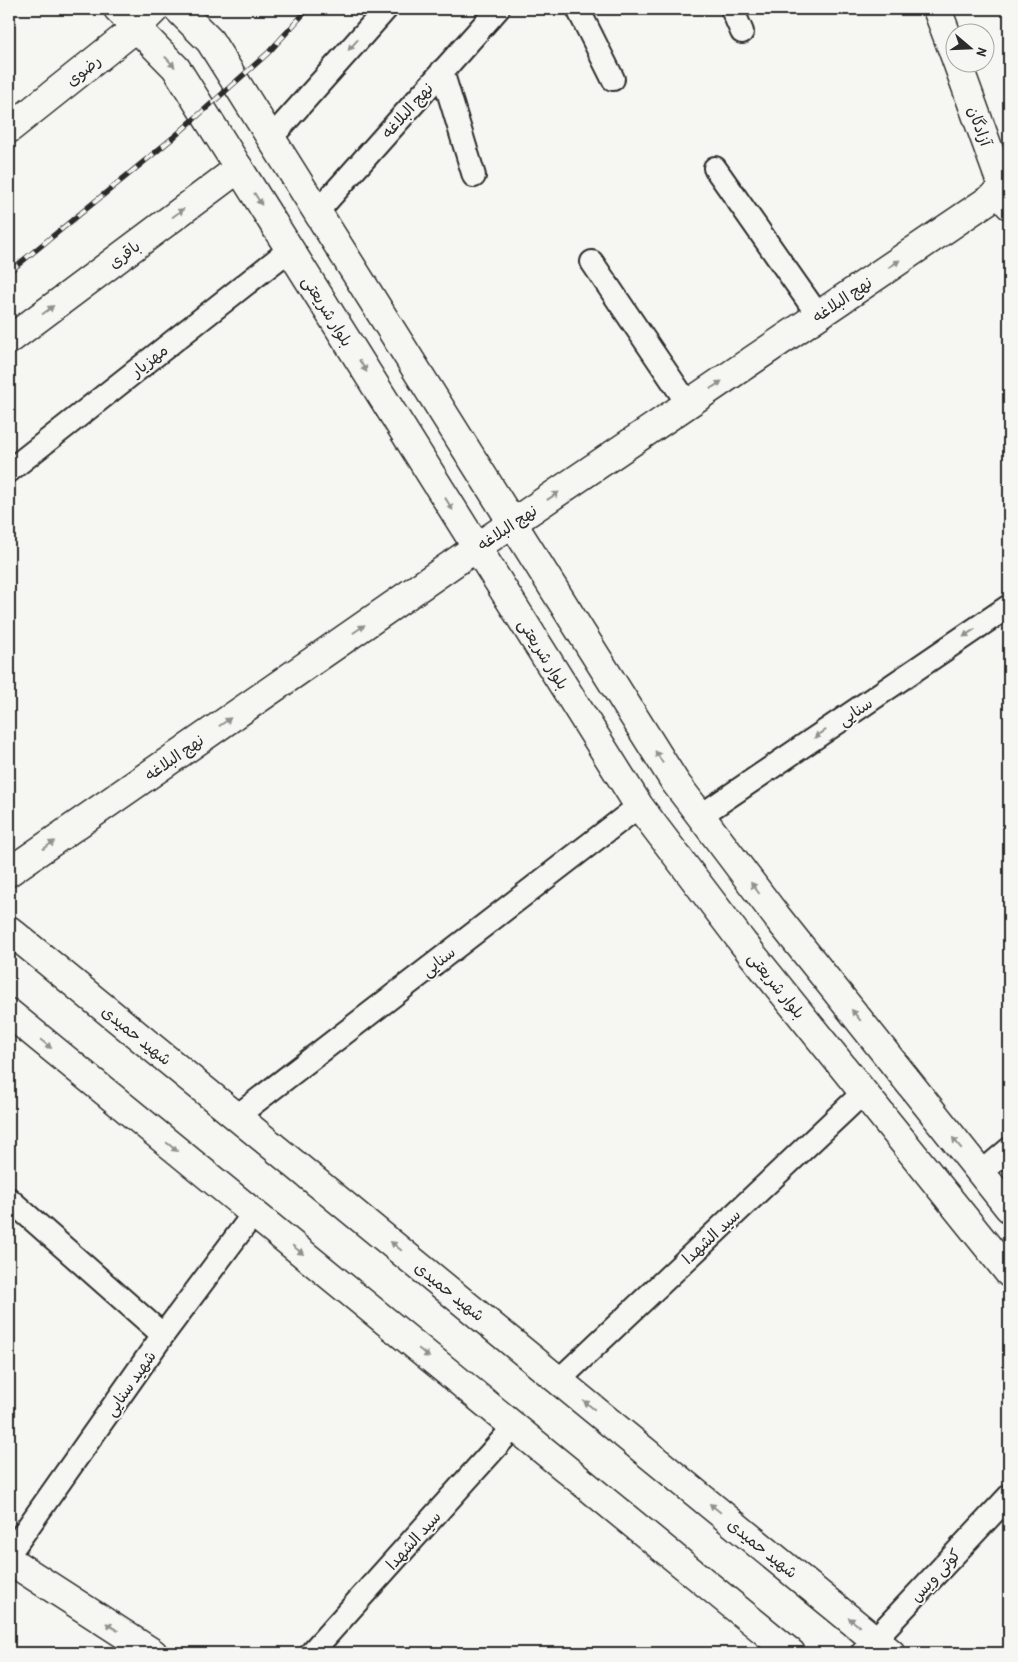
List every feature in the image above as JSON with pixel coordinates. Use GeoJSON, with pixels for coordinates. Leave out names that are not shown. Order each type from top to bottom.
{"type":"FeatureCollection","features":[{"type":"Feature","properties":{"kind":"main road"},"geometry":{"type":"LineString","coordinates":[[178,9],[210,41],[675,782],[777,917],[1009,1208]]}},
{"type":"Feature","properties":{"kind":"main road"},"geometry":{"type":"LineString","coordinates":[[937,9],[946,32]]}},
{"type":"Feature","properties":{"kind":"main road","name":"رضوی"},"geometry":{"type":"LineString","coordinates":[[9,129],[137,15]]}},
{"type":"Feature","properties":{"kind":"main road","name":"بلوار شریعتی"},"geometry":{"type":"LineString","coordinates":[[137,15],[176,68],[640,806],[743,943],[1009,1272]]}},
{"type":"Feature","properties":{"kind":"main road","name":"آزادگان"},"geometry":{"type":"LineString","coordinates":[[961,72],[1007,193]]}},
{"type":"Feature","properties":{"kind":"main road","name":"باقری"},"geometry":{"type":"LineString","coordinates":[[9,340],[238,168]]}},
{"type":"Feature","properties":{"kind":"main road","name":"نهج البلاغه"},"geometry":{"type":"LineString","coordinates":[[9,872],[512,523],[818,315],[1007,193]]}},
{"type":"Feature","properties":{"kind":"main road","name":"شهید حمیدی"},"geometry":{"type":"LineString","coordinates":[[9,930],[559,1380],[876,1649]]}},
{"type":"Feature","properties":{"kind":"main road"},"geometry":{"type":"LineString","coordinates":[[9,1013],[791,1653]]}},
{"type":"Feature","properties":{"kind":"main road"},"geometry":{"type":"LineString","coordinates":[[9,1560],[153,1653]]}},
{"type":"Feature","properties":{"kind":"street"},"geometry":{"type":"LineString","coordinates":[[271,138],[386,9]]}},
{"type":"Feature","properties":{"kind":"street","name":"نهج البلاغه"},"geometry":{"type":"LineString","coordinates":[[317,212],[498,9]]}},
{"type":"Feature","properties":{"kind":"street"},"geometry":{"type":"LineString","coordinates":[[578,9],[613,79]]}},
{"type":"Feature","properties":{"kind":"street"},"geometry":{"type":"LineString","coordinates":[[732,9],[742,32]]}},
{"type":"Feature","properties":{"kind":"street"},"geometry":{"type":"LineString","coordinates":[[442,71],[474,176]]}},
{"type":"Feature","properties":{"kind":"street"},"geometry":{"type":"LineString","coordinates":[[715,168],[818,315]]}},
{"type":"Feature","properties":{"kind":"street","name":"مهزیار"},"geometry":{"type":"LineString","coordinates":[[9,471],[289,250]]}},
{"type":"Feature","properties":{"kind":"street"},"geometry":{"type":"LineString","coordinates":[[592,262],[688,404]]}},
{"type":"Feature","properties":{"kind":"street","name":"سنایی"},"geometry":{"type":"LineString","coordinates":[[700,816],[1009,606]]}},
{"type":"Feature","properties":{"kind":"street","name":"سنایی"},"geometry":{"type":"LineString","coordinates":[[237,1116],[640,806]]}},
{"type":"Feature","properties":{"kind":"street","name":"سید الشهدا"},"geometry":{"type":"LineString","coordinates":[[559,1380],[864,1092]]}},
{"type":"Feature","properties":{"kind":"street"},"geometry":{"type":"LineString","coordinates":[[981,1172],[1009,1149]]}},
{"type":"Feature","properties":{"kind":"street"},"geometry":{"type":"LineString","coordinates":[[9,1199],[164,1335]]}},
{"type":"Feature","properties":{"kind":"street","name":"شهید سنایی"},"geometry":{"type":"LineString","coordinates":[[9,1554],[164,1335],[254,1213]]}},
{"type":"Feature","properties":{"kind":"street","name":"سید الشهدا"},"geometry":{"type":"LineString","coordinates":[[311,1653],[514,1427]]}},
{"type":"Feature","properties":{"kind":"street","name":"کوتی ویس"},"geometry":{"type":"LineString","coordinates":[[876,1649],[1009,1496]]}},
{"type":"Feature","properties":{"kind":"railway"},"geometry":{"type":"LineString","coordinates":[[9,272],[174,137],[268,53],[308,9]]}}]}
